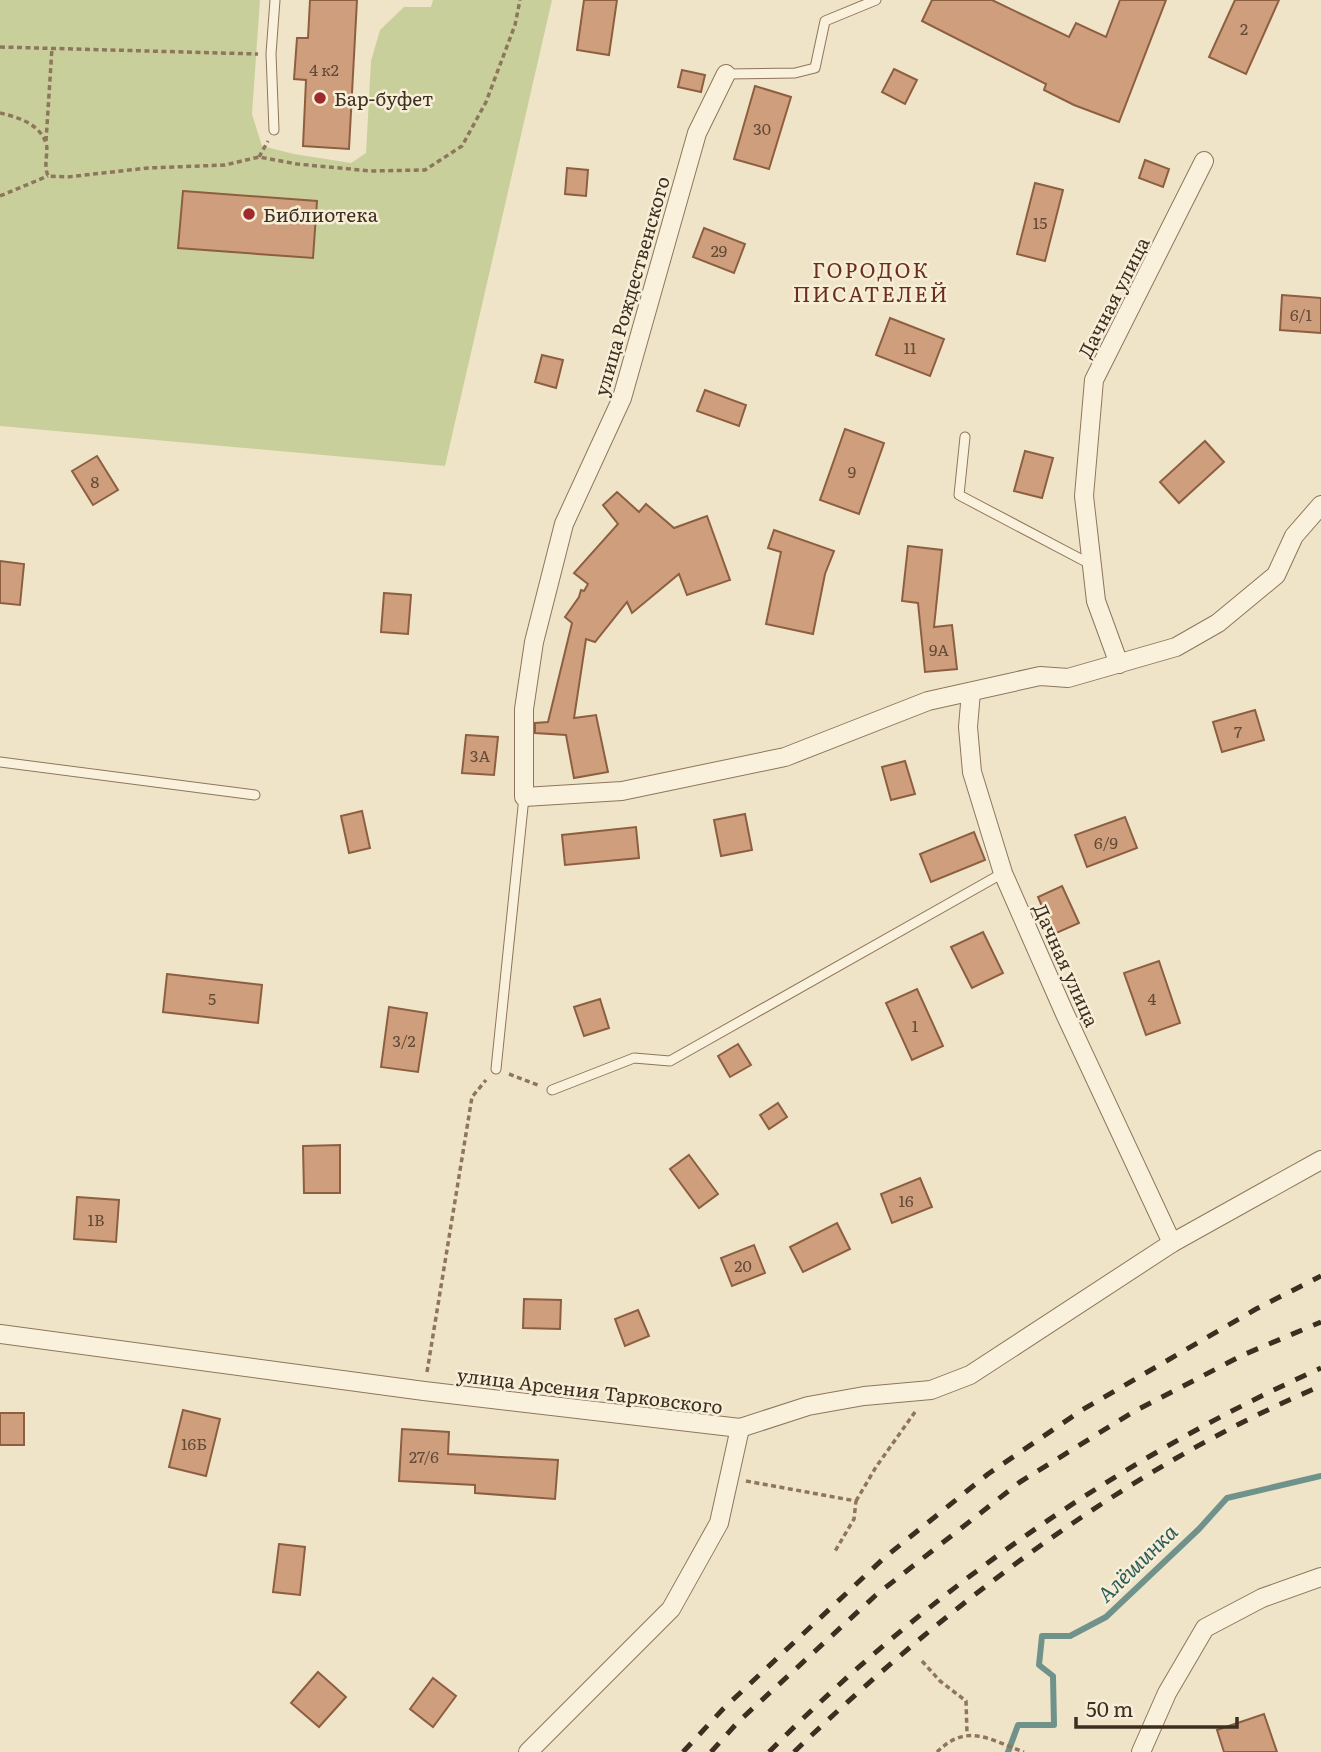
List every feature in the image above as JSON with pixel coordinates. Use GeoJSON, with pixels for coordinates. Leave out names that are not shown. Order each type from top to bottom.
{"type":"FeatureCollection","features":[{"type":"Feature","properties":{"kind":"street","name":"улица Рождественского"},"geometry":{"type":"LineString","coordinates":[[524,797],[524,709],[534,642],[564,524],[622,398],[697,133],[726,74]]}},
{"type":"Feature","properties":{"kind":"street","name":"Дачная улица"},"geometry":{"type":"LineString","coordinates":[[1119,664],[1096,601],[1084,496],[1094,380],[1204,161]]}},
{"type":"Feature","properties":{"kind":"street"},"geometry":{"type":"LineString","coordinates":[[524,797],[622,791],[785,757],[928,701],[1040,676],[1068,678],[1176,647],[1218,623],[1276,575],[1294,536],[1321,505]]}},
{"type":"Feature","properties":{"kind":"street","name":"Дачная улица"},"geometry":{"type":"LineString","coordinates":[[971,692],[968,727],[972,772],[1003,873],[1065,1014],[1172,1243]]}},
{"type":"Feature","properties":{"kind":"street","name":"улица Арсения Тарковского"},"geometry":{"type":"LineString","coordinates":[[0,1334],[424,1391],[740,1429],[808,1406],[864,1396],[931,1390],[970,1375],[1172,1243],[1321,1160]]}},
{"type":"Feature","properties":{"kind":"street"},"geometry":{"type":"LineString","coordinates":[[527,1752],[671,1609],[719,1523],[740,1429]]}},
{"type":"Feature","properties":{"kind":"street"},"geometry":{"type":"LineString","coordinates":[[1140,1752],[1167,1693],[1205,1628],[1262,1598],[1321,1577]]}},
{"type":"Feature","properties":{"kind":"lane"},"geometry":{"type":"LineString","coordinates":[[274,130],[271,54],[275,0]]}},
{"type":"Feature","properties":{"kind":"lane"},"geometry":{"type":"LineString","coordinates":[[726,74],[795,73],[815,68],[825,22],[876,0]]}},
{"type":"Feature","properties":{"kind":"lane"},"geometry":{"type":"LineString","coordinates":[[965,438],[959,495],[1092,565]]}},
{"type":"Feature","properties":{"kind":"lane"},"geometry":{"type":"LineString","coordinates":[[0,762],[256,795]]}},
{"type":"Feature","properties":{"kind":"lane"},"geometry":{"type":"LineString","coordinates":[[496,1069],[524,797]]}},
{"type":"Feature","properties":{"kind":"lane"},"geometry":{"type":"LineString","coordinates":[[552,1090],[634,1058],[670,1061],[1003,873]]}},
{"type":"Feature","properties":{"kind":"path"},"geometry":{"type":"LineString","coordinates":[[0,196],[48,176],[67,177],[148,168],[225,165],[260,157],[297,164],[371,171],[425,170],[463,146],[486,102],[515,25],[520,0]]}},
{"type":"Feature","properties":{"kind":"path"},"geometry":{"type":"LineString","coordinates":[[0,47],[271,54]]}},
{"type":"Feature","properties":{"kind":"path"},"geometry":{"type":"LineString","coordinates":[[48,176],[44,166],[52,48]]}},
{"type":"Feature","properties":{"kind":"path"},"geometry":{"type":"LineString","coordinates":[[0,113],[22,119],[36,128],[46,144]]}},
{"type":"Feature","properties":{"kind":"path"},"geometry":{"type":"LineString","coordinates":[[424,1391],[472,1097],[496,1069],[552,1090]]}},
{"type":"Feature","properties":{"kind":"path"},"geometry":{"type":"LineString","coordinates":[[834,1553],[854,1519],[856,1501],[876,1467],[931,1390]]}},
{"type":"Feature","properties":{"kind":"path"},"geometry":{"type":"LineString","coordinates":[[730,1479],[856,1501]]}},
{"type":"Feature","properties":{"kind":"path"},"geometry":{"type":"LineString","coordinates":[[922,1661],[940,1681],[966,1701],[967,1734]]}},
{"type":"Feature","properties":{"kind":"path"},"geometry":{"type":"LineString","coordinates":[[937,1752],[948,1742],[967,1734],[1024,1752]]}},
{"type":"Feature","properties":{"kind":"green space"},"geometry":{"type":"Polygon","coordinates":[[[0,0],[260,0],[252,114],[262,146],[351,163],[366,153],[371,61],[380,30],[404,7],[431,7],[433,0],[552,0],[445,466],[0,426],[0,0]]]}},
{"type":"Feature","properties":{"kind":"building"},"geometry":{"type":"Polygon","coordinates":[[[310,0],[357,0],[349,149],[303,146],[306,80],[294,79],[297,38],[308,38],[310,0]]]}},
{"type":"Feature","properties":{"kind":"building"},"geometry":{"type":"Polygon","coordinates":[[[584,0],[617,0],[609,55],[577,50],[584,0]]]}},
{"type":"Feature","properties":{"kind":"building"},"geometry":{"type":"Polygon","coordinates":[[[932,0],[992,0],[1069,37],[1076,23],[1106,37],[1120,0],[1166,0],[1119,122],[1044,90],[1046,84],[922,21],[932,0]]]}},
{"type":"Feature","properties":{"kind":"building"},"geometry":{"type":"Polygon","coordinates":[[[1235,0],[1279,0],[1246,74],[1209,57],[1235,0]]]}},
{"type":"Feature","properties":{"kind":"building"},"geometry":{"type":"Polygon","coordinates":[[[894,69],[917,80],[905,104],[882,92],[894,69]]]}},
{"type":"Feature","properties":{"kind":"building"},"geometry":{"type":"Polygon","coordinates":[[[682,70],[705,75],[701,92],[678,87],[682,70]]]}},
{"type":"Feature","properties":{"kind":"building"},"geometry":{"type":"Polygon","coordinates":[[[755,86],[791,97],[769,169],[734,159],[755,86]]]}},
{"type":"Feature","properties":{"kind":"building"},"geometry":{"type":"Polygon","coordinates":[[[1145,160],[1169,169],[1163,187],[1139,178],[1145,160]]]}},
{"type":"Feature","properties":{"kind":"building"},"geometry":{"type":"Polygon","coordinates":[[[567,168],[588,170],[586,196],[565,194],[567,168]]]}},
{"type":"Feature","properties":{"kind":"building"},"geometry":{"type":"Polygon","coordinates":[[[1035,183],[1063,190],[1045,261],[1017,254],[1035,183]]]}},
{"type":"Feature","properties":{"kind":"building"},"geometry":{"type":"Polygon","coordinates":[[[183,191],[317,201],[313,258],[178,248],[183,191]]]}},
{"type":"Feature","properties":{"kind":"building"},"geometry":{"type":"Polygon","coordinates":[[[704,228],[745,244],[734,273],[693,257],[704,228]]]}},
{"type":"Feature","properties":{"kind":"building"},"geometry":{"type":"Polygon","coordinates":[[[1282,295],[1321,298],[1321,333],[1280,330],[1282,295]]]}},
{"type":"Feature","properties":{"kind":"building"},"geometry":{"type":"Polygon","coordinates":[[[890,318],[944,339],[930,376],[876,355],[890,318]]]}},
{"type":"Feature","properties":{"kind":"building"},"geometry":{"type":"Polygon","coordinates":[[[542,355],[563,360],[556,388],[535,382],[542,355]]]}},
{"type":"Feature","properties":{"kind":"building"},"geometry":{"type":"Polygon","coordinates":[[[705,390],[746,405],[739,426],[697,411],[705,390]]]}},
{"type":"Feature","properties":{"kind":"building"},"geometry":{"type":"Polygon","coordinates":[[[845,429],[884,443],[859,514],[820,500],[845,429]]]}},
{"type":"Feature","properties":{"kind":"building"},"geometry":{"type":"Polygon","coordinates":[[[1205,441],[1224,462],[1179,503],[1160,482],[1205,441]]]}},
{"type":"Feature","properties":{"kind":"building"},"geometry":{"type":"Polygon","coordinates":[[[1025,451],[1053,458],[1042,498],[1014,491],[1025,451]]]}},
{"type":"Feature","properties":{"kind":"building"},"geometry":{"type":"Polygon","coordinates":[[[97,456],[118,490],[93,505],[72,471],[97,456]]]}},
{"type":"Feature","properties":{"kind":"building"},"geometry":{"type":"Polygon","coordinates":[[[617,492],[639,512],[646,504],[674,528],[707,516],[730,580],[687,595],[679,574],[632,613],[627,602],[595,642],[586,639],[574,718],[596,715],[608,772],[574,778],[566,735],[535,733],[535,723],[548,722],[572,623],[565,617],[581,590],[584,591],[588,584],[574,573],[618,524],[603,505],[617,492]]]}},
{"type":"Feature","properties":{"kind":"building"},"geometry":{"type":"Polygon","coordinates":[[[774,530],[834,551],[825,574],[813,634],[766,624],[781,552],[768,548],[774,530]]]}},
{"type":"Feature","properties":{"kind":"building"},"geometry":{"type":"Polygon","coordinates":[[[908,546],[942,550],[934,627],[952,625],[957,669],[925,672],[918,603],[902,601],[908,546]]]}},
{"type":"Feature","properties":{"kind":"building"},"geometry":{"type":"Polygon","coordinates":[[[0,561],[24,564],[20,605],[0,603],[0,561]]]}},
{"type":"Feature","properties":{"kind":"building"},"geometry":{"type":"Polygon","coordinates":[[[384,593],[411,595],[408,634],[381,632],[384,593]]]}},
{"type":"Feature","properties":{"kind":"building"},"geometry":{"type":"Polygon","coordinates":[[[1255,710],[1264,740],[1222,752],[1213,722],[1255,710]]]}},
{"type":"Feature","properties":{"kind":"building"},"geometry":{"type":"Polygon","coordinates":[[[466,735],[498,737],[494,775],[462,773],[466,735]]]}},
{"type":"Feature","properties":{"kind":"building"},"geometry":{"type":"Polygon","coordinates":[[[905,761],[915,794],[891,800],[882,767],[905,761]]]}},
{"type":"Feature","properties":{"kind":"building"},"geometry":{"type":"Polygon","coordinates":[[[362,811],[370,848],[349,853],[341,816],[362,811]]]}},
{"type":"Feature","properties":{"kind":"building"},"geometry":{"type":"Polygon","coordinates":[[[745,814],[752,850],[721,856],[714,820],[745,814]]]}},
{"type":"Feature","properties":{"kind":"building"},"geometry":{"type":"Polygon","coordinates":[[[1125,817],[1137,848],[1087,867],[1075,835],[1125,817]]]}},
{"type":"Feature","properties":{"kind":"building"},"geometry":{"type":"Polygon","coordinates":[[[636,827],[639,858],[565,865],[562,835],[636,827]]]}},
{"type":"Feature","properties":{"kind":"building"},"geometry":{"type":"Polygon","coordinates":[[[974,832],[985,860],[931,882],[920,854],[974,832]]]}},
{"type":"Feature","properties":{"kind":"building"},"geometry":{"type":"Polygon","coordinates":[[[1062,886],[1079,923],[1054,934],[1038,897],[1062,886]]]}},
{"type":"Feature","properties":{"kind":"building"},"geometry":{"type":"Polygon","coordinates":[[[983,932],[1003,973],[972,988],[951,947],[983,932]]]}},
{"type":"Feature","properties":{"kind":"building"},"geometry":{"type":"Polygon","coordinates":[[[1159,961],[1180,1023],[1146,1035],[1124,973],[1159,961]]]}},
{"type":"Feature","properties":{"kind":"building"},"geometry":{"type":"Polygon","coordinates":[[[167,974],[262,985],[258,1023],[163,1012],[167,974]]]}},
{"type":"Feature","properties":{"kind":"building"},"geometry":{"type":"Polygon","coordinates":[[[917,989],[943,1046],[912,1060],[886,1003],[917,989]]]}},
{"type":"Feature","properties":{"kind":"building"},"geometry":{"type":"Polygon","coordinates":[[[600,999],[609,1028],[584,1036],[574,1007],[600,999]]]}},
{"type":"Feature","properties":{"kind":"building"},"geometry":{"type":"Polygon","coordinates":[[[389,1007],[427,1013],[418,1072],[381,1067],[389,1007]]]}},
{"type":"Feature","properties":{"kind":"building"},"geometry":{"type":"Polygon","coordinates":[[[738,1044],[751,1065],[730,1077],[718,1056],[738,1044]]]}},
{"type":"Feature","properties":{"kind":"building"},"geometry":{"type":"Polygon","coordinates":[[[778,1103],[787,1117],[769,1129],[760,1115],[778,1103]]]}},
{"type":"Feature","properties":{"kind":"building"},"geometry":{"type":"Polygon","coordinates":[[[340,1145],[340,1193],[304,1193],[303,1146],[340,1145]]]}},
{"type":"Feature","properties":{"kind":"building"},"geometry":{"type":"Polygon","coordinates":[[[689,1155],[718,1194],[699,1208],[670,1169],[689,1155]]]}},
{"type":"Feature","properties":{"kind":"building"},"geometry":{"type":"Polygon","coordinates":[[[920,1178],[932,1207],[892,1223],[881,1194],[920,1178]]]}},
{"type":"Feature","properties":{"kind":"building"},"geometry":{"type":"Polygon","coordinates":[[[77,1197],[119,1200],[116,1242],[74,1239],[77,1197]]]}},
{"type":"Feature","properties":{"kind":"building"},"geometry":{"type":"Polygon","coordinates":[[[837,1223],[850,1249],[803,1272],[790,1247],[837,1223]]]}},
{"type":"Feature","properties":{"kind":"building"},"geometry":{"type":"Polygon","coordinates":[[[754,1245],[765,1273],[732,1286],[721,1258],[754,1245]]]}},
{"type":"Feature","properties":{"kind":"building"},"geometry":{"type":"Polygon","coordinates":[[[524,1299],[561,1300],[560,1329],[523,1328],[524,1299]]]}},
{"type":"Feature","properties":{"kind":"building"},"geometry":{"type":"Polygon","coordinates":[[[638,1310],[649,1336],[625,1346],[615,1319],[638,1310]]]}},
{"type":"Feature","properties":{"kind":"building"},"geometry":{"type":"Polygon","coordinates":[[[183,1410],[220,1419],[206,1476],[169,1467],[183,1410]]]}},
{"type":"Feature","properties":{"kind":"building"},"geometry":{"type":"Polygon","coordinates":[[[0,1413],[24,1413],[24,1445],[0,1445],[0,1413]]]}},
{"type":"Feature","properties":{"kind":"building"},"geometry":{"type":"Polygon","coordinates":[[[402,1429],[449,1432],[448,1454],[558,1460],[555,1499],[475,1493],[475,1485],[399,1481],[402,1429]]]}},
{"type":"Feature","properties":{"kind":"building"},"geometry":{"type":"Polygon","coordinates":[[[279,1544],[305,1547],[300,1595],[273,1592],[279,1544]]]}},
{"type":"Feature","properties":{"kind":"building"},"geometry":{"type":"Polygon","coordinates":[[[318,1672],[346,1697],[319,1727],[291,1703],[318,1672]]]}},
{"type":"Feature","properties":{"kind":"building"},"geometry":{"type":"Polygon","coordinates":[[[433,1678],[456,1696],[433,1727],[410,1709],[433,1678]]]}},
{"type":"Feature","properties":{"kind":"building"},"geometry":{"type":"Polygon","coordinates":[[[1264,1714],[1277,1752],[1224,1752],[1217,1730],[1264,1714]]]}},
{"type":"Feature","properties":{"kind":"waterway","name":"Алёшинка"},"geometry":{"type":"LineString","coordinates":[[1008,1752],[1018,1725],[1054,1725],[1053,1676],[1039,1665],[1042,1636],[1070,1636],[1106,1617],[1199,1529],[1227,1498],[1321,1476]]}},
{"type":"Feature","properties":{"kind":"railway"},"geometry":{"type":"LineString","coordinates":[[683,1752],[723,1709],[884,1558],[988,1474],[1082,1410],[1256,1309],[1321,1276]]}},
{"type":"Feature","properties":{"kind":"railway"},"geometry":{"type":"LineString","coordinates":[[711,1752],[738,1722],[876,1595],[1020,1482],[1133,1412],[1243,1355],[1321,1322]]}},
{"type":"Feature","properties":{"kind":"railway"},"geometry":{"type":"LineString","coordinates":[[769,1752],[893,1637],[1027,1534],[1170,1444],[1321,1368]]}},
{"type":"Feature","properties":{"kind":"railway"},"geometry":{"type":"LineString","coordinates":[[794,1752],[913,1645],[1041,1545],[1178,1457],[1249,1419],[1321,1386]]}},
{"type":"Feature","properties":{"kind":"place","name":"Бар-буфет"},"geometry":{"type":"Point","coordinates":[320,98]}},
{"type":"Feature","properties":{"kind":"place","name":"Библиотека"},"geometry":{"type":"Point","coordinates":[249,214]}},
{"type":"Feature","properties":{"kind":"district","name":"ГОРОДОК ПИСАТЕЛЕЙ"},"geometry":{"type":"Point","coordinates":[871,280]}}]}
